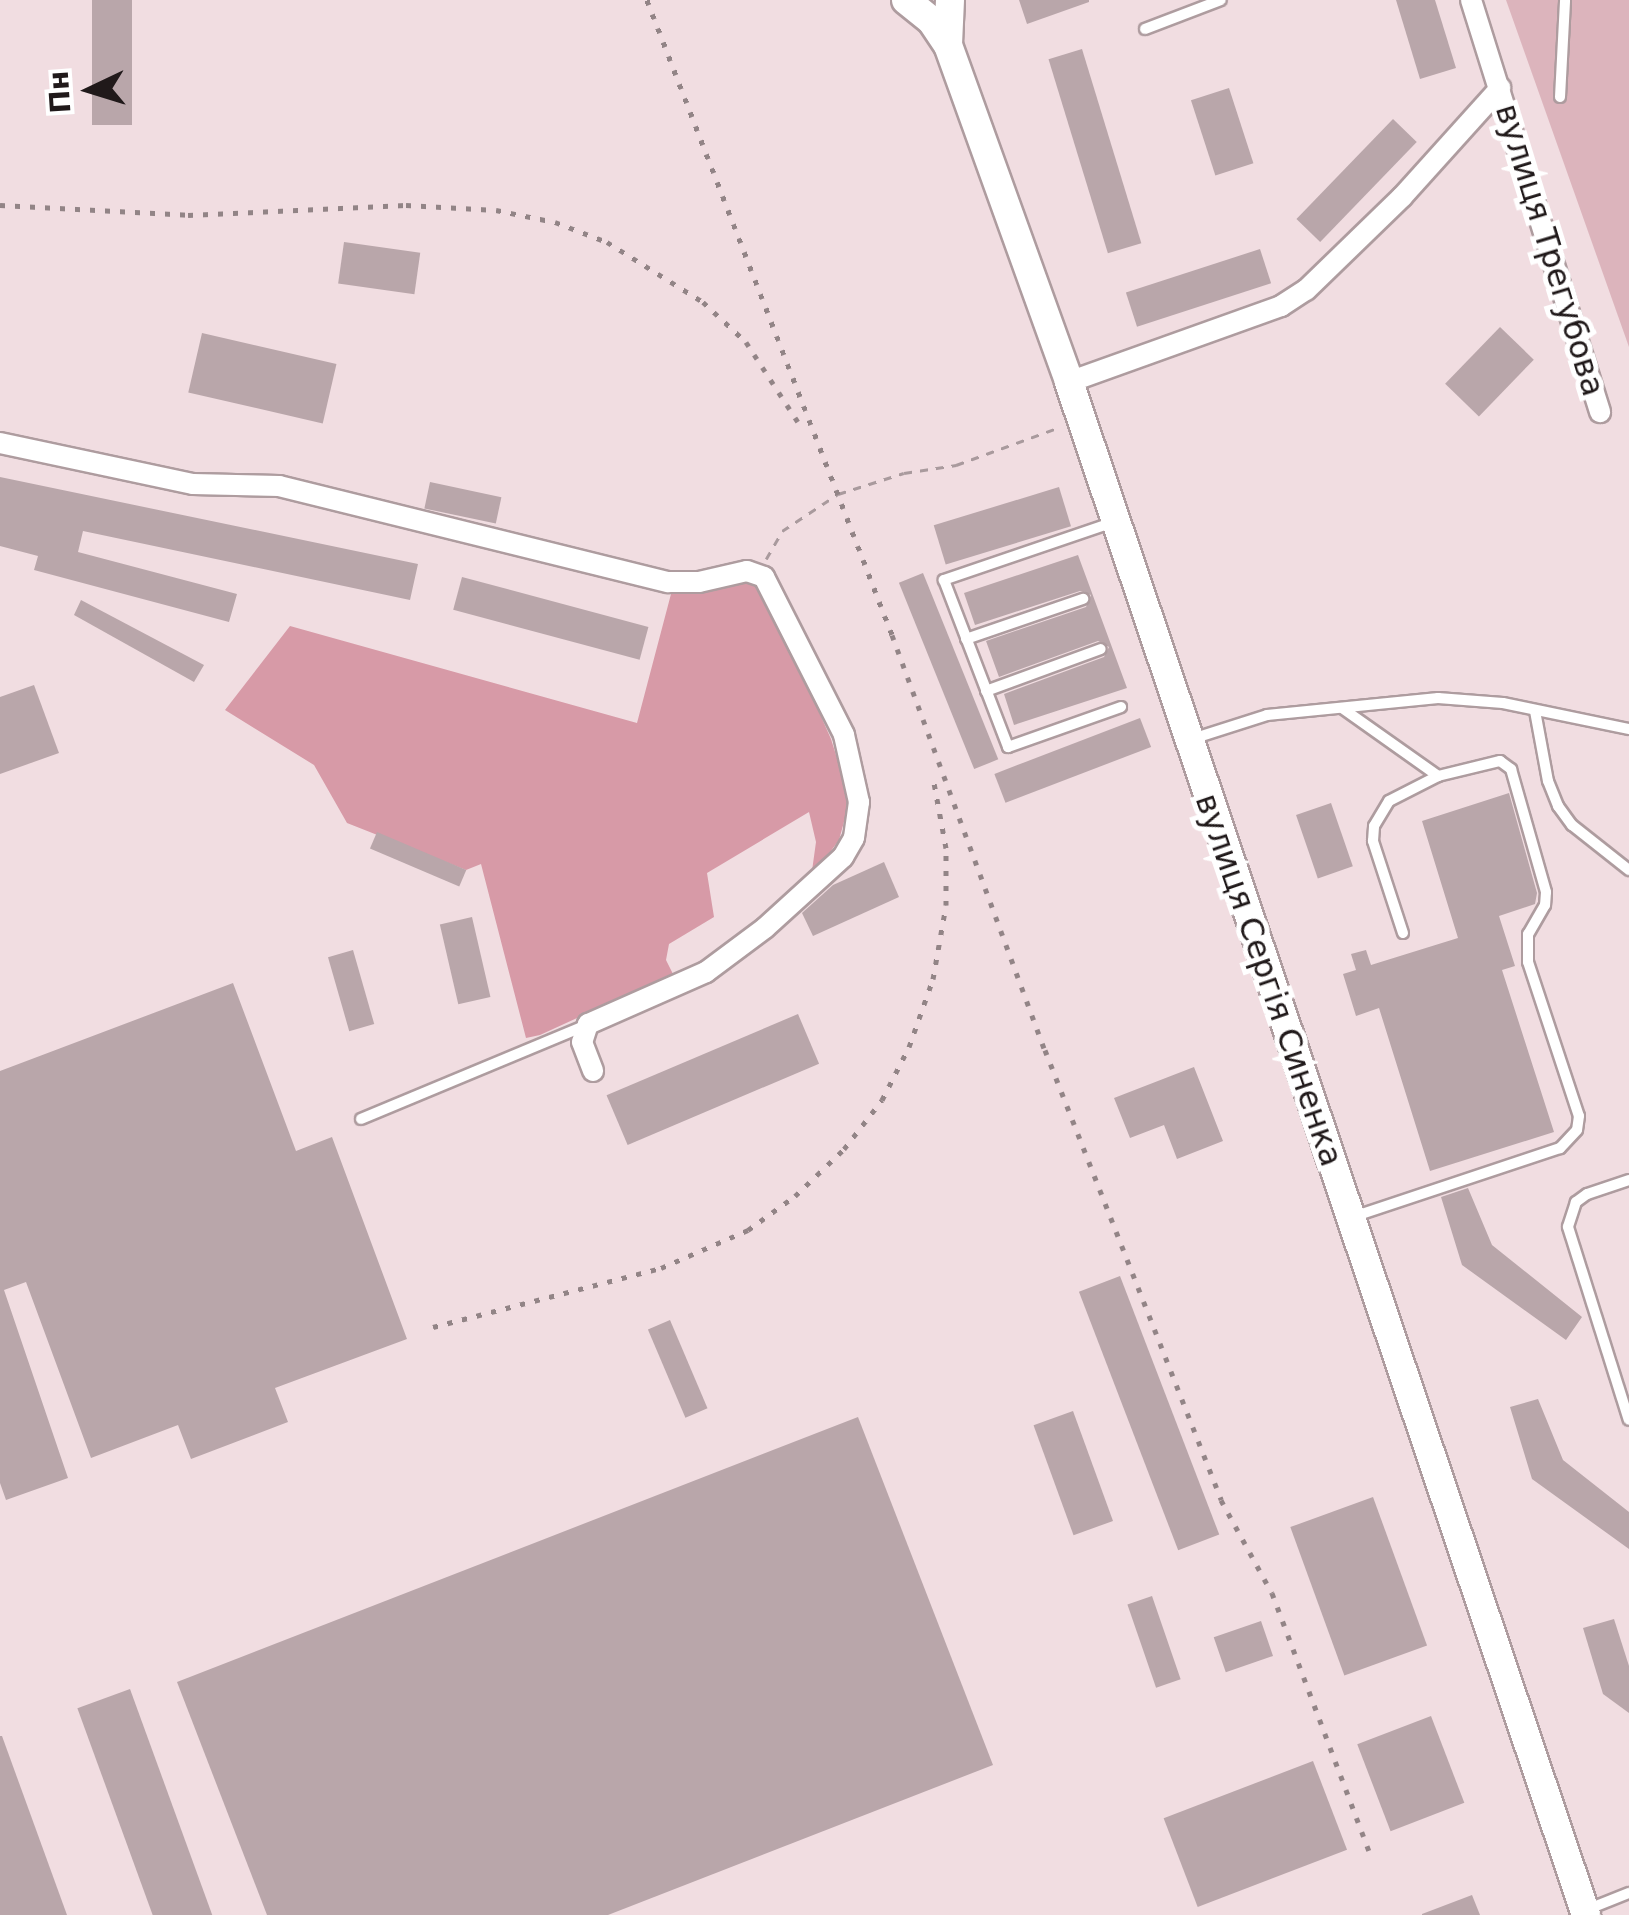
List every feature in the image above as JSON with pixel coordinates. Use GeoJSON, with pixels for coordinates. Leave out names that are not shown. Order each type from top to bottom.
{"type":"FeatureCollection","features":[{"type":"Feature","properties":{"kind":"street","name":"вулиця Сергія Синенка"},"geometry":{"type":"LineString","coordinates":[[906,0],[931,20],[948,45],[1069,382],[1586,1912]]}},
{"type":"Feature","properties":{"kind":"street","name":"вулиця Сергія Синенка"},"geometry":{"type":"LineString","coordinates":[[948,45],[950,0]]}},
{"type":"Feature","properties":{"kind":"street","name":"вулиця Трегубова"},"geometry":{"type":"LineString","coordinates":[[1471,0],[1600,412]]}},
{"type":"Feature","properties":{"kind":"street","name":"вулиця Трегубова"},"geometry":{"type":"LineString","coordinates":[[1069,382],[1281,306],[1306,290],[1402,197],[1500,88]]}},
{"type":"Feature","properties":{"kind":"street"},"geometry":{"type":"LineString","coordinates":[[0,443],[193,484],[256,482],[294,489],[668,582],[699,582],[747,571],[758,573],[771,584],[844,735],[859,802],[854,838],[842,857],[765,928],[706,972],[588,1024],[582,1042],[593,1070]]}},
{"type":"Feature","properties":{"kind":"lane"},"geometry":{"type":"LineString","coordinates":[[1145,29],[1221,0]]}},
{"type":"Feature","properties":{"kind":"lane"},"geometry":{"type":"LineString","coordinates":[[1560,97],[1564,0]]}},
{"type":"Feature","properties":{"kind":"lane"},"geometry":{"type":"LineString","coordinates":[[1115,521],[944,580],[1008,747],[1121,707]]}},
{"type":"Feature","properties":{"kind":"lane"},"geometry":{"type":"LineString","coordinates":[[966,639],[1083,599]]}},
{"type":"Feature","properties":{"kind":"lane"},"geometry":{"type":"LineString","coordinates":[[986,690],[1101,650]]}},
{"type":"Feature","properties":{"kind":"lane"},"geometry":{"type":"LineString","coordinates":[[1187,740],[1267,715],[1438,698],[1629,729]]}},
{"type":"Feature","properties":{"kind":"lane"},"geometry":{"type":"LineString","coordinates":[[1342,708],[1438,776]]}},
{"type":"Feature","properties":{"kind":"lane"},"geometry":{"type":"LineString","coordinates":[[1535,711],[1548,781],[1558,806],[1572,825],[1629,870]]}},
{"type":"Feature","properties":{"kind":"lane"},"geometry":{"type":"LineString","coordinates":[[1350,1218],[1560,1148],[1578,1130],[1579,1116],[1528,962],[1528,934],[1545,905],[1546,892],[1514,777],[1500,761],[1438,776],[1389,801],[1374,826],[1373,841],[1403,933]]}},
{"type":"Feature","properties":{"kind":"lane"},"geometry":{"type":"LineString","coordinates":[[361,1119],[588,1024]]}},
{"type":"Feature","properties":{"kind":"lane"},"geometry":{"type":"LineString","coordinates":[[1629,1180],[1587,1194],[1570,1213],[1568,1227],[1629,1420]]}},
{"type":"Feature","properties":{"kind":"lane"},"geometry":{"type":"LineString","coordinates":[[1586,1912],[1629,1893]]}},
{"type":"Feature","properties":{"kind":"path"},"geometry":{"type":"LineString","coordinates":[[758,573],[782,531],[838,494],[904,472],[956,465],[1082,419]]}},
{"type":"Feature","properties":{"kind":"shaded area"},"geometry":{"type":"Polygon","coordinates":[[[1506,0],[1629,0],[1629,347],[1506,0]]]}},
{"type":"Feature","properties":{"kind":"shaded area"},"geometry":{"type":"Polygon","coordinates":[[[744,580],[765,590],[831,739],[850,800],[839,840],[811,878],[816,842],[809,812],[707,873],[714,917],[669,944],[666,960],[673,974],[540,1035],[526,1038],[481,864],[466,870],[347,823],[314,765],[225,710],[290,626],[637,723],[671,594],[744,580]]]}},
{"type":"Feature","properties":{"kind":"building"},"geometry":{"type":"Polygon","coordinates":[[[92,0],[132,0],[132,125],[92,125],[92,0]]]}},
{"type":"Feature","properties":{"kind":"building"},"geometry":{"type":"Polygon","coordinates":[[[1019,0],[1089,0],[1089,2],[1027,24],[1019,0]]]}},
{"type":"Feature","properties":{"kind":"building"},"geometry":{"type":"Polygon","coordinates":[[[1396,0],[1435,0],[1456,68],[1420,79],[1396,0]]]}},
{"type":"Feature","properties":{"kind":"building"},"geometry":{"type":"Polygon","coordinates":[[[1082,49],[1141,243],[1108,253],[1049,59],[1082,49]]]}},
{"type":"Feature","properties":{"kind":"building"},"geometry":{"type":"Polygon","coordinates":[[[1229,88],[1253,163],[1215,175],[1191,100],[1229,88]]]}},
{"type":"Feature","properties":{"kind":"building"},"geometry":{"type":"Polygon","coordinates":[[[1393,119],[1417,142],[1320,242],[1296,219],[1393,119]]]}},
{"type":"Feature","properties":{"kind":"building"},"geometry":{"type":"Polygon","coordinates":[[[344,242],[420,253],[414,294],[338,284],[344,242]]]}},
{"type":"Feature","properties":{"kind":"building"},"geometry":{"type":"Polygon","coordinates":[[[1260,249],[1271,283],[1137,327],[1126,293],[1260,249]]]}},
{"type":"Feature","properties":{"kind":"building"},"geometry":{"type":"Polygon","coordinates":[[[1500,327],[1534,360],[1479,416],[1445,384],[1500,327]]]}},
{"type":"Feature","properties":{"kind":"building"},"geometry":{"type":"Polygon","coordinates":[[[202,333],[336,364],[323,423],[188,392],[202,333]]]}},
{"type":"Feature","properties":{"kind":"building"},"geometry":{"type":"Polygon","coordinates":[[[0,477],[418,564],[410,600],[83,531],[78,552],[237,594],[229,622],[34,570],[38,556],[0,546],[0,477]]]}},
{"type":"Feature","properties":{"kind":"building"},"geometry":{"type":"Polygon","coordinates":[[[430,482],[501,497],[496,524],[424,508],[430,482]]]}},
{"type":"Feature","properties":{"kind":"building"},"geometry":{"type":"Polygon","coordinates":[[[1059,487],[1071,526],[946,565],[934,525],[1059,487]]]}},
{"type":"Feature","properties":{"kind":"building"},"geometry":{"type":"Polygon","coordinates":[[[1078,555],[1127,688],[1014,725],[1004,694],[1104,657],[1109,647],[1098,641],[999,677],[986,641],[1086,607],[1091,595],[1080,591],[975,625],[964,593],[1078,555]]]}},
{"type":"Feature","properties":{"kind":"building"},"geometry":{"type":"Polygon","coordinates":[[[923,573],[998,759],[974,769],[899,583],[923,573]]]}},
{"type":"Feature","properties":{"kind":"building"},"geometry":{"type":"Polygon","coordinates":[[[462,577],[648,627],[640,660],[453,610],[462,577]]]}},
{"type":"Feature","properties":{"kind":"building"},"geometry":{"type":"Polygon","coordinates":[[[81,600],[204,665],[194,682],[74,615],[81,600]]]}},
{"type":"Feature","properties":{"kind":"building"},"geometry":{"type":"Polygon","coordinates":[[[34,685],[59,753],[0,774],[0,697],[34,685]]]}},
{"type":"Feature","properties":{"kind":"building"},"geometry":{"type":"Polygon","coordinates":[[[1140,718],[1151,747],[1005,803],[994,774],[1140,718]]]}},
{"type":"Feature","properties":{"kind":"building"},"geometry":{"type":"Polygon","coordinates":[[[1509,793],[1537,893],[1535,904],[1499,916],[1515,966],[1502,970],[1554,1132],[1430,1171],[1379,1008],[1356,1016],[1343,974],[1356,970],[1351,954],[1366,950],[1371,965],[1458,938],[1422,821],[1509,793]]]}},
{"type":"Feature","properties":{"kind":"building"},"geometry":{"type":"Polygon","coordinates":[[[1331,803],[1353,866],[1318,878],[1296,815],[1331,803]]]}},
{"type":"Feature","properties":{"kind":"building"},"geometry":{"type":"Polygon","coordinates":[[[377,832],[466,870],[459,886],[370,849],[377,832]]]}},
{"type":"Feature","properties":{"kind":"building"},"geometry":{"type":"Polygon","coordinates":[[[884,862],[899,897],[813,936],[802,913],[833,885],[884,862]]]}},
{"type":"Feature","properties":{"kind":"building"},"geometry":{"type":"Polygon","coordinates":[[[472,917],[490,997],[458,1004],[440,924],[472,917]]]}},
{"type":"Feature","properties":{"kind":"building"},"geometry":{"type":"Polygon","coordinates":[[[353,950],[374,1024],[349,1031],[328,957],[353,950]]]}},
{"type":"Feature","properties":{"kind":"building"},"geometry":{"type":"Polygon","coordinates":[[[233,983],[296,1151],[332,1137],[407,1339],[275,1388],[288,1422],[191,1459],[178,1425],[91,1458],[26,1282],[4,1290],[68,1478],[6,1500],[0,1483],[0,1071],[233,983]]]}},
{"type":"Feature","properties":{"kind":"building"},"geometry":{"type":"Polygon","coordinates":[[[798,1014],[819,1064],[628,1145],[607,1095],[798,1014]]]}},
{"type":"Feature","properties":{"kind":"building"},"geometry":{"type":"Polygon","coordinates":[[[1194,1067],[1223,1141],[1177,1159],[1164,1125],[1130,1138],[1114,1098],[1194,1067]]]}},
{"type":"Feature","properties":{"kind":"building"},"geometry":{"type":"Polygon","coordinates":[[[1468,1188],[1492,1245],[1582,1317],[1566,1340],[1462,1265],[1441,1197],[1468,1188]]]}},
{"type":"Feature","properties":{"kind":"building"},"geometry":{"type":"Polygon","coordinates":[[[1120,1276],[1219,1535],[1178,1550],[1079,1292],[1120,1276]]]}},
{"type":"Feature","properties":{"kind":"building"},"geometry":{"type":"Polygon","coordinates":[[[670,1320],[708,1408],[685,1418],[648,1329],[670,1320]]]}},
{"type":"Feature","properties":{"kind":"building"},"geometry":{"type":"Polygon","coordinates":[[[1538,1399],[1563,1460],[1629,1512],[1629,1549],[1532,1479],[1510,1407],[1538,1399]]]}},
{"type":"Feature","properties":{"kind":"building"},"geometry":{"type":"Polygon","coordinates":[[[1073,1411],[1113,1521],[1074,1535],[1034,1425],[1073,1411]]]}},
{"type":"Feature","properties":{"kind":"building"},"geometry":{"type":"Polygon","coordinates":[[[858,1417],[993,1765],[608,1915],[267,1915],[177,1682],[858,1417]]]}},
{"type":"Feature","properties":{"kind":"building"},"geometry":{"type":"Polygon","coordinates":[[[1373,1497],[1427,1645],[1344,1676],[1290,1527],[1373,1497]]]}},
{"type":"Feature","properties":{"kind":"building"},"geometry":{"type":"Polygon","coordinates":[[[1152,1596],[1181,1679],[1156,1688],[1127,1604],[1152,1596]]]}},
{"type":"Feature","properties":{"kind":"building"},"geometry":{"type":"Polygon","coordinates":[[[1614,1619],[1629,1666],[1629,1713],[1603,1694],[1583,1628],[1614,1619]]]}},
{"type":"Feature","properties":{"kind":"building"},"geometry":{"type":"Polygon","coordinates":[[[1261,1621],[1273,1656],[1226,1672],[1214,1637],[1261,1621]]]}},
{"type":"Feature","properties":{"kind":"building"},"geometry":{"type":"Polygon","coordinates":[[[130,1689],[212,1915],[153,1915],[77,1708],[130,1689]]]}},
{"type":"Feature","properties":{"kind":"building"},"geometry":{"type":"Polygon","coordinates":[[[1431,1716],[1464,1803],[1391,1831],[1357,1744],[1431,1716]]]}},
{"type":"Feature","properties":{"kind":"building"},"geometry":{"type":"Polygon","coordinates":[[[2,1736],[67,1915],[0,1915],[2,1736]]]}},
{"type":"Feature","properties":{"kind":"building"},"geometry":{"type":"Polygon","coordinates":[[[1313,1761],[1347,1850],[1198,1907],[1164,1818],[1313,1761]]]}},
{"type":"Feature","properties":{"kind":"building"},"geometry":{"type":"Polygon","coordinates":[[[1472,1895],[1480,1915],[1422,1915],[1422,1914],[1472,1895]]]}},
{"type":"Feature","properties":{"kind":"railway"},"geometry":{"type":"LineString","coordinates":[[647,0],[892,635],[1045,1050],[1221,1500],[1272,1593],[1370,1854]]}},
{"type":"Feature","properties":{"kind":"railway"},"geometry":{"type":"LineString","coordinates":[[0,205],[188,215],[406,205],[496,210],[555,222],[607,242],[703,302],[746,342],[798,422]]}},
{"type":"Feature","properties":{"kind":"railway"},"geometry":{"type":"LineString","coordinates":[[433,1327],[661,1268],[748,1230],[795,1196],[844,1149],[882,1100],[909,1047],[933,979],[946,905],[946,848],[933,777]]}}]}
